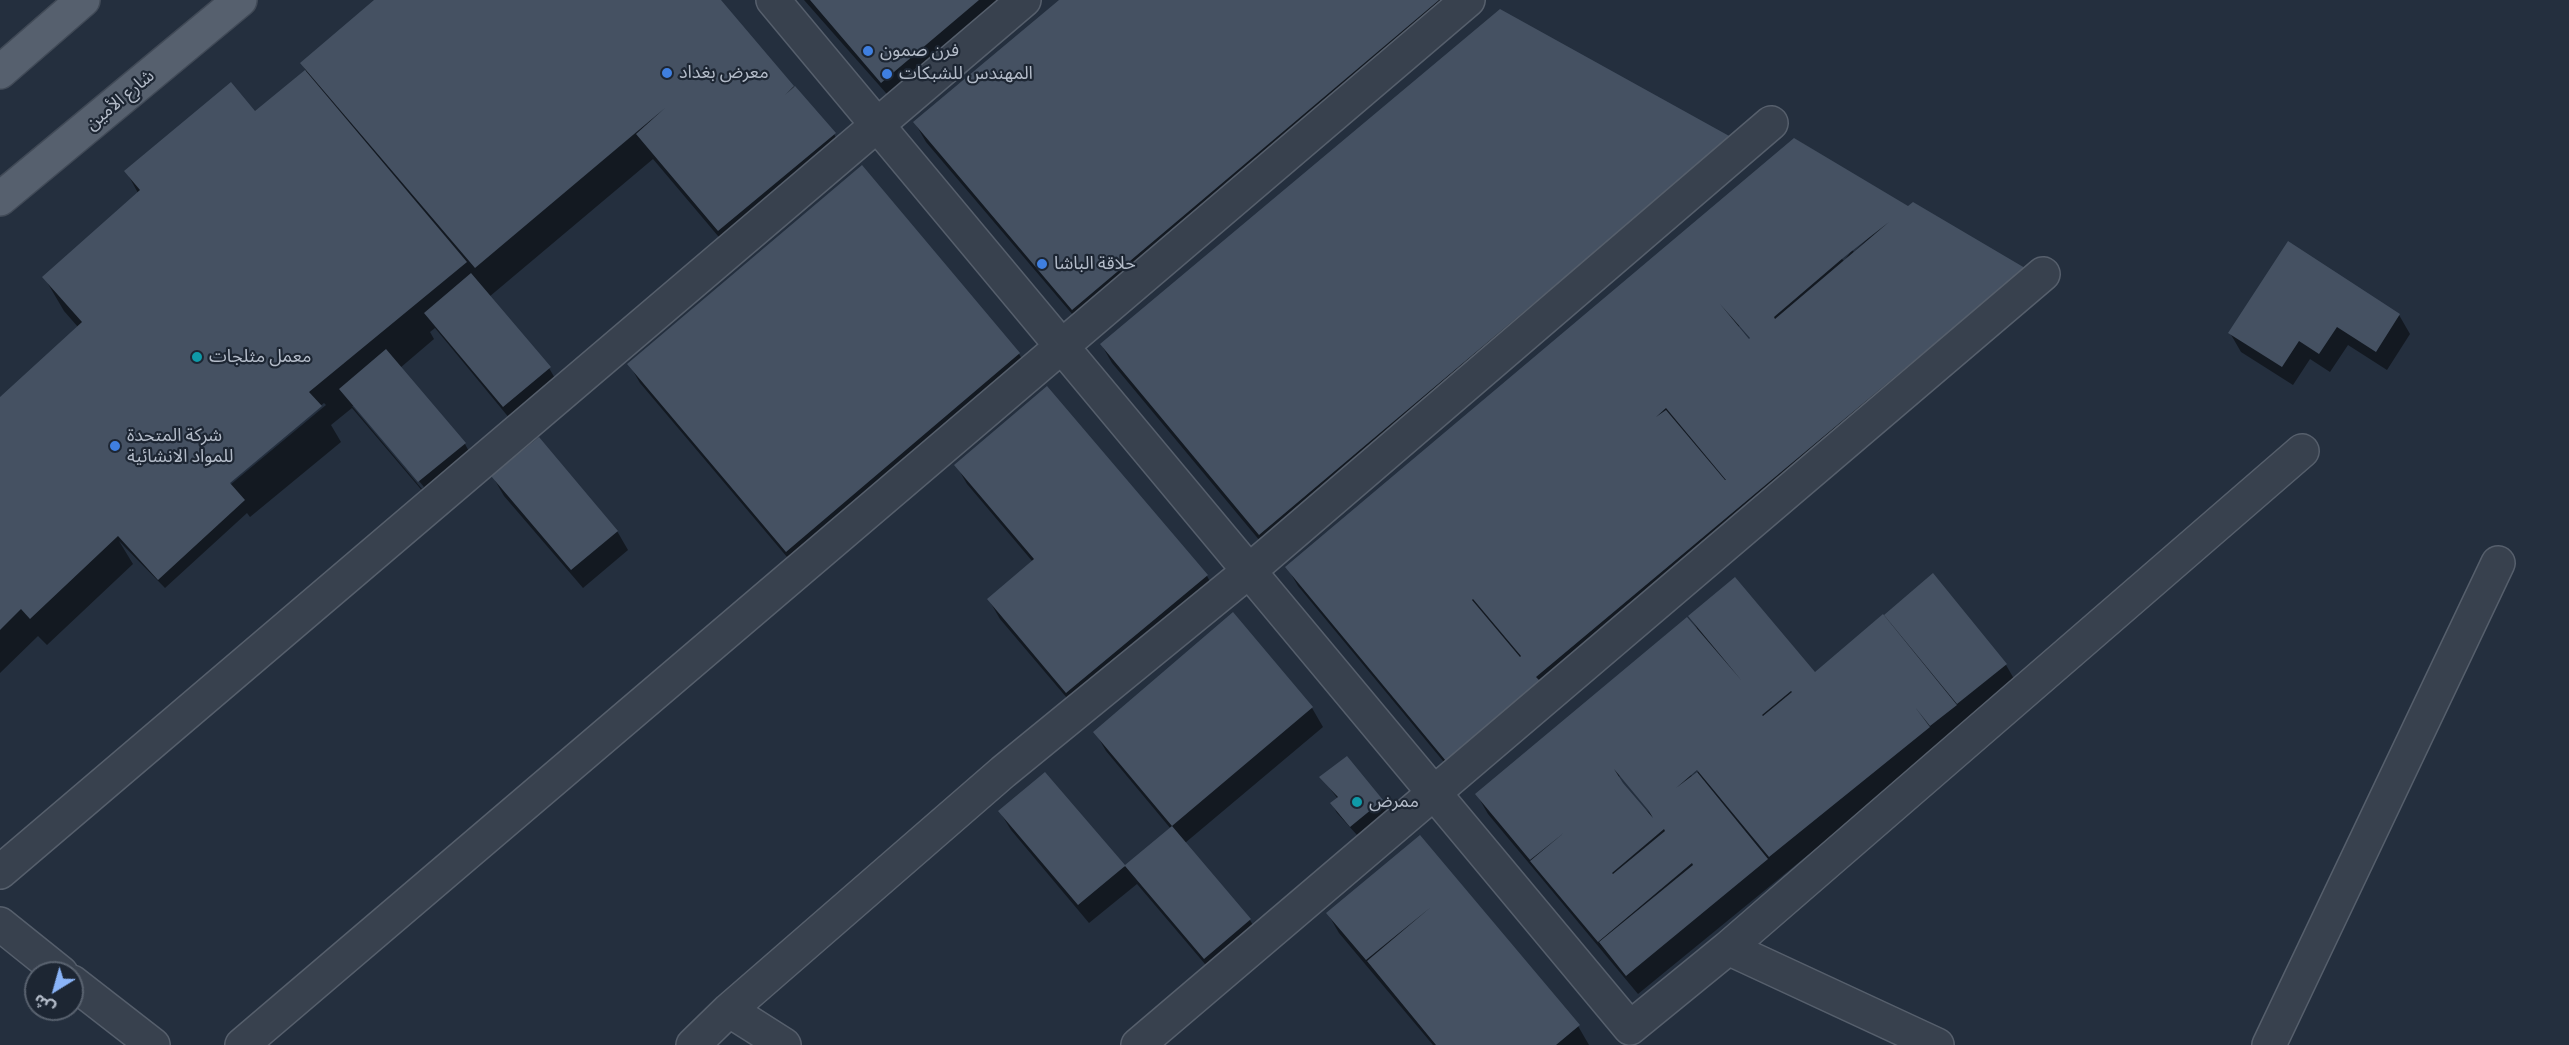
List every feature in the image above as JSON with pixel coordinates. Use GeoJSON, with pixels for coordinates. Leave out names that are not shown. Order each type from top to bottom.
{"type":"FeatureCollection","features":[{"type":"Feature","properties":{"kind":"main road"},"geometry":{"type":"LineString","coordinates":[[0,72],[83,0]]}},
{"type":"Feature","properties":{"kind":"main road","name":"شارع الأمين"},"geometry":{"type":"LineString","coordinates":[[0,199],[240,0]]}},
{"type":"Feature","properties":{"kind":"street"},"geometry":{"type":"LineString","coordinates":[[772,0],[1434,793],[1620,1036],[1728,948],[2301,452]]}},
{"type":"Feature","properties":{"kind":"street"},"geometry":{"type":"LineString","coordinates":[[0,872],[1024,0]]}},
{"type":"Feature","properties":{"kind":"street"},"geometry":{"type":"LineString","coordinates":[[242,1045],[1468,0]]}},
{"type":"Feature","properties":{"kind":"street"},"geometry":{"type":"LineString","coordinates":[[693,1045],[729,1010],[1003,772],[1249,571],[1771,123]]}},
{"type":"Feature","properties":{"kind":"street"},"geometry":{"type":"LineString","coordinates":[[1138,1045],[2043,274]]}},
{"type":"Feature","properties":{"kind":"street"},"geometry":{"type":"LineString","coordinates":[[2269,1045],[2498,563]]}},
{"type":"Feature","properties":{"kind":"street"},"geometry":{"type":"LineString","coordinates":[[0,924],[46,961]]}},
{"type":"Feature","properties":{"kind":"street"},"geometry":{"type":"LineString","coordinates":[[1728,948],[1937,1045]]}},
{"type":"Feature","properties":{"kind":"street"},"geometry":{"type":"LineString","coordinates":[[84,991],[153,1045]]}},
{"type":"Feature","properties":{"kind":"street"},"geometry":{"type":"LineString","coordinates":[[729,1010],[784,1045]]}},
{"type":"Feature","properties":{"kind":"building"},"geometry":{"type":"Polygon","coordinates":[[[374,0],[721,0],[794,86],[785,95],[795,86],[836,133],[718,231],[636,134],[665,108],[475,268],[300,63],[374,0]]]}},
{"type":"Feature","properties":{"kind":"building"},"geometry":{"type":"Polygon","coordinates":[[[810,0],[979,0],[881,83],[810,0]]]}},
{"type":"Feature","properties":{"kind":"building"},"geometry":{"type":"Polygon","coordinates":[[[1059,0],[1439,0],[1072,310],[913,122],[1059,0]]]}},
{"type":"Feature","properties":{"kind":"building"},"geometry":{"type":"Polygon","coordinates":[[[1500,9],[1731,137],[1259,535],[1100,344],[1500,9]]]}},
{"type":"Feature","properties":{"kind":"building"},"geometry":{"type":"Polygon","coordinates":[[[305,70],[467,262],[309,392],[322,406],[230,483],[245,500],[158,580],[118,536],[30,619],[21,609],[0,630],[0,397],[82,322],[42,277],[140,190],[124,171],[231,82],[255,111],[305,70]]]}},
{"type":"Feature","properties":{"kind":"building"},"geometry":{"type":"Polygon","coordinates":[[[1794,138],[1908,206],[1913,202],[2025,268],[1536,677],[1542,683],[1446,761],[1285,567],[1794,138]],[[1889,222],[1774,317],[1775,319],[1889,222]],[[1720,304],[1749,339],[1750,338],[1720,304]],[[1666,408],[1656,417],[1666,410],[1726,480],[1666,408]],[[1473,599],[1472,600],[1520,657],[1473,599]]]}},
{"type":"Feature","properties":{"kind":"building"},"geometry":{"type":"Polygon","coordinates":[[[862,165],[1020,353],[786,552],[627,364],[862,165]]]}},
{"type":"Feature","properties":{"kind":"building"},"geometry":{"type":"Polygon","coordinates":[[[2288,241],[2400,314],[2376,352],[2337,327],[2319,354],[2299,341],[2282,367],[2228,333],[2288,241]]]}},
{"type":"Feature","properties":{"kind":"building"},"geometry":{"type":"Polygon","coordinates":[[[471,273],[551,367],[503,407],[424,313],[471,273]]]}},
{"type":"Feature","properties":{"kind":"building"},"geometry":{"type":"Polygon","coordinates":[[[386,349],[466,443],[418,482],[339,389],[386,349]]]}},
{"type":"Feature","properties":{"kind":"building"},"geometry":{"type":"Polygon","coordinates":[[[1047,386],[1208,575],[1066,693],[987,599],[1034,559],[954,465],[1047,386]]]}},
{"type":"Feature","properties":{"kind":"building"},"geometry":{"type":"Polygon","coordinates":[[[539,437],[618,531],[571,570],[491,476],[539,437]]]}},
{"type":"Feature","properties":{"kind":"building"},"geometry":{"type":"Polygon","coordinates":[[[1933,573],[2007,664],[1957,704],[1884,615],[1933,573]]]}},
{"type":"Feature","properties":{"kind":"building"},"geometry":{"type":"Polygon","coordinates":[[[1735,577],[1815,672],[1883,614],[1957,705],[1930,726],[1915,707],[1930,727],[1769,857],[1697,770],[1676,788],[1697,772],[1768,859],[1626,976],[1599,942],[1693,865],[1692,863],[1598,942],[1530,861],[1565,832],[1530,860],[1475,794],[1687,617],[1742,681],[1688,616],[1735,577]],[[1791,691],[1762,715],[1792,692],[1791,691]],[[1614,769],[1623,783],[1653,818],[1614,769]],[[1664,829],[1612,873],[1665,831],[1664,829]]]}},
{"type":"Feature","properties":{"kind":"building"},"geometry":{"type":"Polygon","coordinates":[[[1233,612],[1313,707],[1172,826],[1093,732],[1233,612]]]}},
{"type":"Feature","properties":{"kind":"building"},"geometry":{"type":"Polygon","coordinates":[[[1347,756],[1383,800],[1350,827],[1330,803],[1338,797],[1319,777],[1347,756]]]}},
{"type":"Feature","properties":{"kind":"building"},"geometry":{"type":"Polygon","coordinates":[[[1045,772],[1125,865],[1172,826],[1251,919],[1204,959],[1125,866],[1078,905],[998,811],[1045,772]]]}},
{"type":"Feature","properties":{"kind":"building"},"geometry":{"type":"Polygon","coordinates":[[[1420,835],[1580,1025],[1556,1045],[1436,1045],[1367,961],[1431,907],[1366,960],[1326,913],[1420,835]]]}},
{"type":"Feature","properties":{"kind":"place","name":"فرن صمون"},"geometry":{"type":"Point","coordinates":[868,51]}},
{"type":"Feature","properties":{"kind":"place","name":"معرض بغداد"},"geometry":{"type":"Point","coordinates":[667,73]}},
{"type":"Feature","properties":{"kind":"place","name":"المهندس للشبكات"},"geometry":{"type":"Point","coordinates":[887,74]}},
{"type":"Feature","properties":{"kind":"place","name":"حلاقة الباشا"},"geometry":{"type":"Point","coordinates":[1042,264]}},
{"type":"Feature","properties":{"kind":"place","name":"معمل مثلجات"},"geometry":{"type":"Point","coordinates":[197,357]}},
{"type":"Feature","properties":{"kind":"place","name":"شركة المتحدة للمواد الانشائية"},"geometry":{"type":"Point","coordinates":[115,446]}},
{"type":"Feature","properties":{"kind":"place","name":"ممرض"},"geometry":{"type":"Point","coordinates":[1357,802]}}]}
